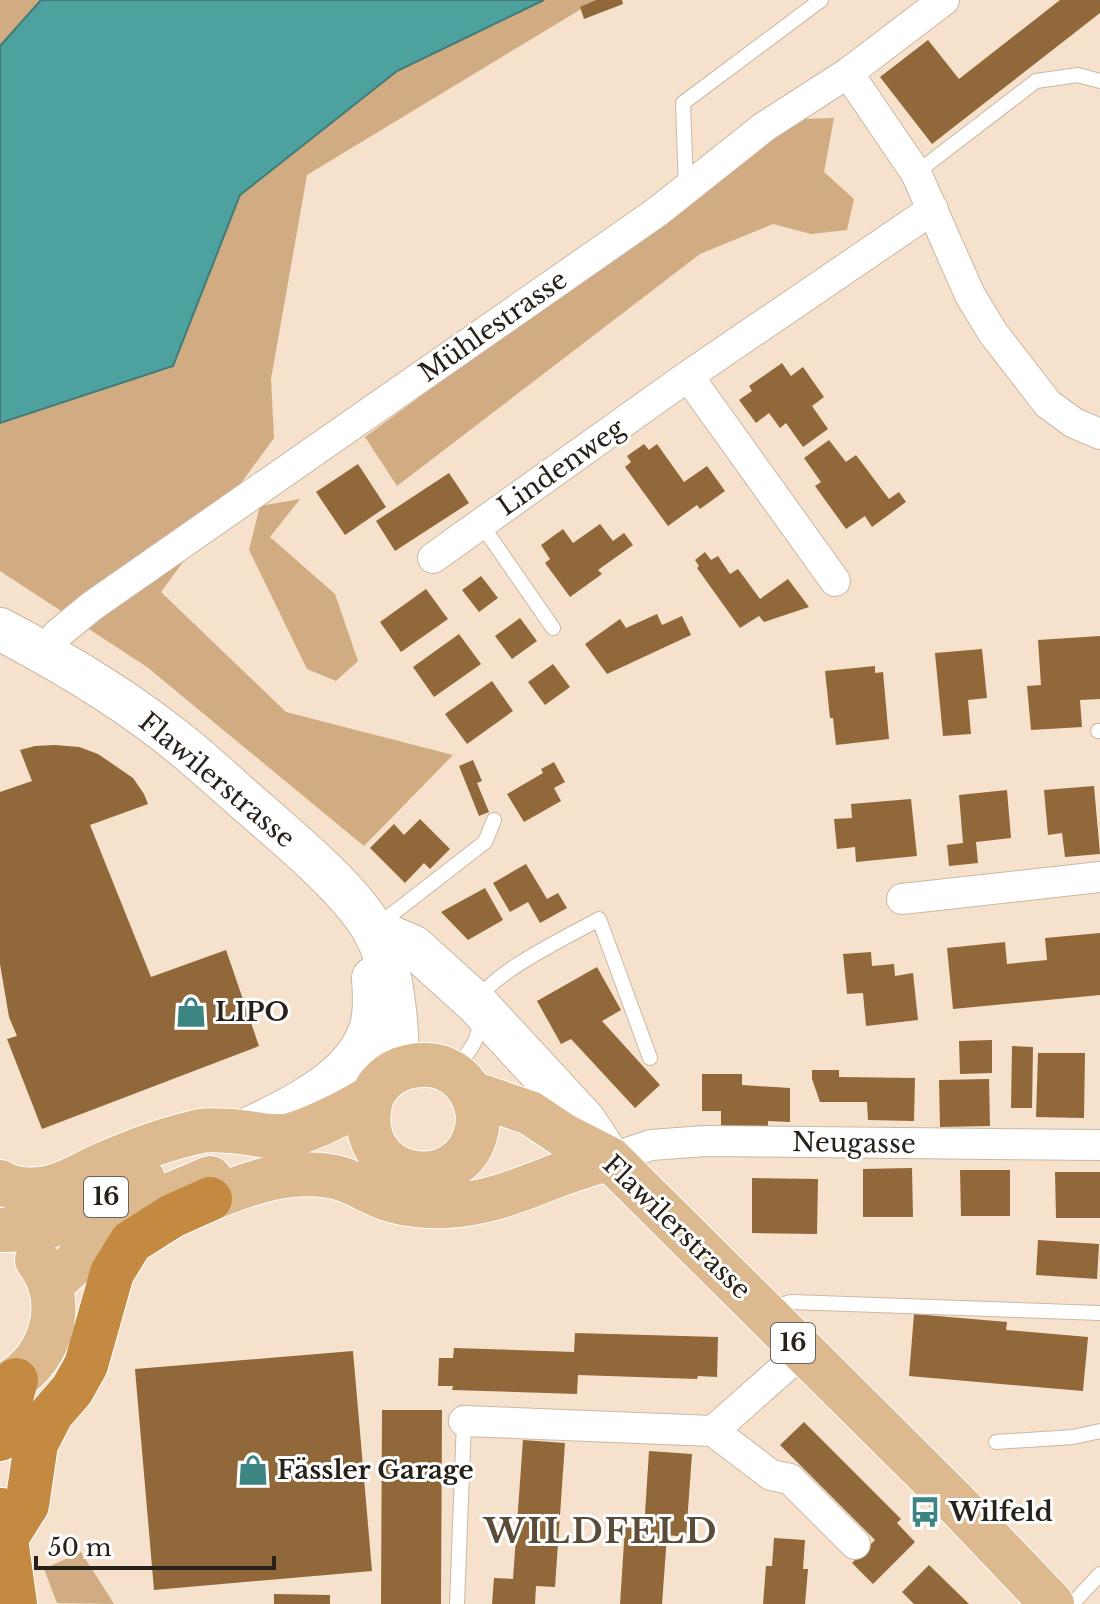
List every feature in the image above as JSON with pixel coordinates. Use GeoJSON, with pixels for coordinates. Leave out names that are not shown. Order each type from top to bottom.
{"type":"FeatureCollection","features":[{"type":"Feature","properties":{"kind":"highway"},"geometry":{"type":"LineString","coordinates":[[15,1604],[3,1519],[27,1505],[36,1444],[52,1413],[72,1390],[86,1365],[112,1273],[131,1242],[172,1216],[210,1199]]}},
{"type":"Feature","properties":{"kind":"highway"},"geometry":{"type":"LineString","coordinates":[[0,1439],[8,1384]]}},
{"type":"Feature","properties":{"kind":"main road","name":"Flawilerstrasse"},"geometry":{"type":"LineString","coordinates":[[0,629],[42,652],[183,746],[297,846],[385,935],[426,1079],[530,1113],[563,1135],[610,1159],[952,1499],[1052,1604]]}},
{"type":"Feature","properties":{"kind":"main road"},"geometry":{"type":"LineString","coordinates":[[210,1199],[253,1181],[296,1173],[337,1177],[392,1201],[444,1206],[484,1203],[525,1190],[579,1165],[610,1159],[584,1120],[477,1004],[414,947],[385,935],[372,1022],[361,1047],[338,1075],[308,1098],[242,1132]]}},
{"type":"Feature","properties":{"kind":"main road"},"geometry":{"type":"LineString","coordinates":[[0,1182],[25,1190],[49,1188],[112,1160],[203,1130],[285,1136],[426,1079]]}},
{"type":"Feature","properties":{"kind":"main road"},"geometry":{"type":"LineString","coordinates":[[426,1079],[478,1121],[470,1149],[456,1164],[436,1173],[415,1174],[395,1167],[379,1153],[371,1141],[368,1126],[426,1079]]}},
{"type":"Feature","properties":{"kind":"main road","name":"16"},"geometry":{"type":"LineString","coordinates":[[0,1231],[42,1229],[63,1221],[131,1184],[211,1154],[242,1132]]}},
{"type":"Feature","properties":{"kind":"main road","name":"Flawilerstrasse"},"geometry":{"type":"LineString","coordinates":[[470,1149],[521,1137],[563,1135]]}},
{"type":"Feature","properties":{"kind":"main road","name":"16"},"geometry":{"type":"LineString","coordinates":[[50,1286],[116,1224],[144,1206],[211,1178],[246,1164],[310,1148],[326,1146],[379,1153]]}},
{"type":"Feature","properties":{"kind":"main road","name":"16"},"geometry":{"type":"LineString","coordinates":[[0,1231],[30,1251],[42,1267],[54,1308],[51,1330],[43,1350],[30,1368],[8,1384]]}},
{"type":"Feature","properties":{"kind":"street","name":"Mühlestrasse"},"geometry":{"type":"LineString","coordinates":[[42,652],[59,633],[92,606],[657,212],[764,127],[848,73],[944,0]]}},
{"type":"Feature","properties":{"kind":"street"},"geometry":{"type":"LineString","coordinates":[[848,73],[916,173],[970,295],[1026,379],[1048,404],[1074,423],[1100,434]]}},
{"type":"Feature","properties":{"kind":"street","name":"Lindenweg"},"geometry":{"type":"LineString","coordinates":[[433,558],[688,376],[933,209]]}},
{"type":"Feature","properties":{"kind":"street"},"geometry":{"type":"LineString","coordinates":[[688,376],[835,581]]}},
{"type":"Feature","properties":{"kind":"street"},"geometry":{"type":"LineString","coordinates":[[902,899],[1100,877]]}},
{"type":"Feature","properties":{"kind":"street","name":"Neugasse"},"geometry":{"type":"LineString","coordinates":[[610,1159],[651,1145],[705,1141],[1100,1145]]}},
{"type":"Feature","properties":{"kind":"street"},"geometry":{"type":"LineString","coordinates":[[713,1431],[802,1352]]}},
{"type":"Feature","properties":{"kind":"street"},"geometry":{"type":"LineString","coordinates":[[464,1421],[713,1431],[771,1475],[790,1479],[855,1544]]}},
{"type":"Feature","properties":{"kind":"lane"},"geometry":{"type":"LineString","coordinates":[[686,188],[683,103],[821,0]]}},
{"type":"Feature","properties":{"kind":"lane"},"geometry":{"type":"LineString","coordinates":[[916,173],[1036,81],[1078,75],[1100,81]]}},
{"type":"Feature","properties":{"kind":"lane"},"geometry":{"type":"LineString","coordinates":[[481,524],[553,628]]}},
{"type":"Feature","properties":{"kind":"lane"},"geometry":{"type":"LineString","coordinates":[[385,935],[485,842],[494,820]]}},
{"type":"Feature","properties":{"kind":"lane"},"geometry":{"type":"LineString","coordinates":[[426,1079],[475,1043],[479,1025],[477,1004],[485,990],[504,974],[599,919],[650,1058]]}},
{"type":"Feature","properties":{"kind":"lane"},"geometry":{"type":"LineString","coordinates":[[763,1310],[791,1302],[1100,1313]]}},
{"type":"Feature","properties":{"kind":"lane"},"geometry":{"type":"LineString","coordinates":[[457,1604],[464,1421]]}},
{"type":"Feature","properties":{"kind":"lane"},"geometry":{"type":"LineString","coordinates":[[996,1442],[1073,1437],[1100,1431]]}},
{"type":"Feature","properties":{"kind":"lane"},"geometry":{"type":"LineString","coordinates":[[1072,1604],[1100,1574]]}},
{"type":"Feature","properties":{"kind":"shaded area"},"geometry":{"type":"Polygon","coordinates":[[[0,0],[41,0],[0,46],[0,0]]]}},
{"type":"Feature","properties":{"kind":"shaded area"},"geometry":{"type":"Polygon","coordinates":[[[544,0],[596,0],[307,175],[271,379],[274,438],[161,592],[286,712],[453,755],[364,846],[147,667],[0,571],[0,423],[173,366],[240,195],[397,71],[544,0]]]}},
{"type":"Feature","properties":{"kind":"shaded area"},"geometry":{"type":"Polygon","coordinates":[[[834,118],[824,172],[854,199],[847,230],[811,234],[773,224],[700,254],[397,486],[365,437],[801,119],[834,118]]]}},
{"type":"Feature","properties":{"kind":"shaded area"},"geometry":{"type":"Polygon","coordinates":[[[300,499],[270,537],[335,594],[358,661],[336,681],[307,669],[249,550],[260,506],[300,499]]]}},
{"type":"Feature","properties":{"kind":"shaded area"},"geometry":{"type":"Polygon","coordinates":[[[81,1552],[114,1604],[57,1603],[44,1569],[81,1552]]]}},
{"type":"Feature","properties":{"kind":"water"},"geometry":{"type":"Polygon","coordinates":[[[41,0],[544,0],[397,71],[240,195],[173,366],[0,423],[0,46],[41,0]]]}},
{"type":"Feature","properties":{"kind":"building"},"geometry":{"type":"Polygon","coordinates":[[[596,0],[622,0],[623,4],[584,19],[580,7],[596,0]]]}},
{"type":"Feature","properties":{"kind":"building"},"geometry":{"type":"Polygon","coordinates":[[[1060,0],[1100,0],[1100,13],[932,144],[880,77],[928,40],[959,79],[1060,0]]]}},
{"type":"Feature","properties":{"kind":"building"},"geometry":{"type":"Polygon","coordinates":[[[782,363],[791,376],[803,367],[824,397],[812,406],[828,429],[803,447],[786,423],[780,428],[769,413],[756,423],[739,400],[752,391],[749,386],[782,363]]]}},
{"type":"Feature","properties":{"kind":"building"},"geometry":{"type":"Polygon","coordinates":[[[829,440],[846,462],[856,455],[889,499],[899,492],[906,502],[872,527],[865,516],[846,529],[815,486],[821,482],[804,458],[829,440]]]}},
{"type":"Feature","properties":{"kind":"building"},"geometry":{"type":"Polygon","coordinates":[[[644,444],[649,450],[657,444],[684,482],[707,466],[725,491],[700,509],[697,505],[668,526],[625,467],[631,462],[627,456],[644,444]]]}},
{"type":"Feature","properties":{"kind":"building"},"geometry":{"type":"Polygon","coordinates":[[[358,464],[386,507],[345,535],[316,492],[358,464]]]}},
{"type":"Feature","properties":{"kind":"building"},"geometry":{"type":"Polygon","coordinates":[[[449,473],[469,503],[395,551],[376,521],[449,473]]]}},
{"type":"Feature","properties":{"kind":"building"},"geometry":{"type":"Polygon","coordinates":[[[600,524],[613,541],[624,533],[633,545],[598,570],[602,574],[570,597],[545,563],[550,559],[541,545],[563,529],[573,543],[600,524]]]}},
{"type":"Feature","properties":{"kind":"building"},"geometry":{"type":"Polygon","coordinates":[[[705,552],[711,560],[718,556],[730,574],[738,569],[760,599],[788,579],[809,607],[764,622],[759,616],[740,628],[697,568],[699,566],[695,560],[705,552]]]}},
{"type":"Feature","properties":{"kind":"building"},"geometry":{"type":"Polygon","coordinates":[[[481,576],[498,598],[479,612],[462,590],[481,576]]]}},
{"type":"Feature","properties":{"kind":"building"},"geometry":{"type":"Polygon","coordinates":[[[426,589],[448,619],[401,652],[380,622],[426,589]]]}},
{"type":"Feature","properties":{"kind":"building"},"geometry":{"type":"Polygon","coordinates":[[[657,614],[662,625],[682,616],[691,635],[607,674],[585,644],[620,619],[626,628],[657,614]]]}},
{"type":"Feature","properties":{"kind":"building"},"geometry":{"type":"Polygon","coordinates":[[[520,618],[537,641],[512,659],[495,636],[520,618]]]}},
{"type":"Feature","properties":{"kind":"building"},"geometry":{"type":"Polygon","coordinates":[[[459,634],[481,664],[434,697],[413,667],[459,634]]]}},
{"type":"Feature","properties":{"kind":"building"},"geometry":{"type":"Polygon","coordinates":[[[1100,636],[1100,699],[1080,700],[1082,727],[1031,730],[1027,686],[1041,685],[1038,640],[1100,636]]]}},
{"type":"Feature","properties":{"kind":"building"},"geometry":{"type":"Polygon","coordinates":[[[982,649],[987,698],[968,700],[971,734],[943,736],[935,653],[982,649]]]}},
{"type":"Feature","properties":{"kind":"building"},"geometry":{"type":"Polygon","coordinates":[[[553,664],[570,687],[545,705],[528,682],[553,664]]]}},
{"type":"Feature","properties":{"kind":"building"},"geometry":{"type":"Polygon","coordinates":[[[875,666],[875,673],[883,672],[889,739],[836,745],[825,671],[875,666]]]}},
{"type":"Feature","properties":{"kind":"building"},"geometry":{"type":"Polygon","coordinates":[[[492,681],[513,711],[467,744],[445,714],[492,681]]]}},
{"type":"Feature","properties":{"kind":"building"},"geometry":{"type":"Polygon","coordinates":[[[55,745],[79,747],[98,754],[133,778],[144,794],[148,804],[90,825],[151,977],[226,950],[259,1046],[42,1129],[7,1039],[17,1036],[9,1017],[0,964],[0,792],[32,781],[20,750],[55,745]]]}},
{"type":"Feature","properties":{"kind":"building"},"geometry":{"type":"Polygon","coordinates":[[[473,760],[482,781],[477,783],[489,812],[479,816],[459,766],[473,760]]]}},
{"type":"Feature","properties":{"kind":"building"},"geometry":{"type":"Polygon","coordinates":[[[554,762],[565,782],[554,788],[561,801],[524,822],[507,794],[543,773],[541,769],[554,762]]]}},
{"type":"Feature","properties":{"kind":"building"},"geometry":{"type":"Polygon","coordinates":[[[1094,786],[1100,854],[1065,857],[1062,833],[1048,835],[1044,790],[1094,786]]]}},
{"type":"Feature","properties":{"kind":"building"},"geometry":{"type":"Polygon","coordinates":[[[1007,790],[1011,838],[976,842],[978,863],[949,866],[947,845],[963,843],[959,795],[1007,790]]]}},
{"type":"Feature","properties":{"kind":"building"},"geometry":{"type":"Polygon","coordinates":[[[911,799],[917,856],[856,862],[855,847],[837,849],[834,819],[852,818],[851,804],[911,799]]]}},
{"type":"Feature","properties":{"kind":"building"},"geometry":{"type":"Polygon","coordinates":[[[420,819],[450,849],[430,869],[424,863],[405,883],[370,848],[394,824],[404,835],[420,819]]]}},
{"type":"Feature","properties":{"kind":"building"},"geometry":{"type":"Polygon","coordinates":[[[526,864],[547,899],[558,893],[567,908],[540,923],[528,902],[510,912],[493,883],[526,864]]]}},
{"type":"Feature","properties":{"kind":"building"},"geometry":{"type":"Polygon","coordinates":[[[485,888],[503,920],[468,940],[441,912],[485,888]]]}},
{"type":"Feature","properties":{"kind":"building"},"geometry":{"type":"Polygon","coordinates":[[[1100,933],[1100,995],[953,1009],[947,948],[1005,942],[1007,964],[1047,960],[1045,938],[1100,933]]]}},
{"type":"Feature","properties":{"kind":"building"},"geometry":{"type":"Polygon","coordinates":[[[871,952],[872,966],[894,964],[895,976],[913,973],[918,1020],[866,1026],[863,993],[847,994],[843,954],[871,952]]]}},
{"type":"Feature","properties":{"kind":"building"},"geometry":{"type":"Polygon","coordinates":[[[597,967],[621,1010],[602,1021],[660,1085],[635,1108],[571,1039],[561,1044],[537,1001],[597,967]]]}},
{"type":"Feature","properties":{"kind":"building"},"geometry":{"type":"Polygon","coordinates":[[[992,1040],[992,1073],[960,1074],[959,1041],[992,1040]]]}},
{"type":"Feature","properties":{"kind":"building"},"geometry":{"type":"Polygon","coordinates":[[[1012,1046],[1033,1047],[1032,1108],[1011,1108],[1012,1046]]]}},
{"type":"Feature","properties":{"kind":"building"},"geometry":{"type":"Polygon","coordinates":[[[1038,1053],[1085,1053],[1084,1118],[1036,1117],[1038,1053]]]}},
{"type":"Feature","properties":{"kind":"building"},"geometry":{"type":"Polygon","coordinates":[[[812,1070],[839,1070],[839,1077],[915,1078],[914,1121],[868,1120],[867,1102],[820,1102],[812,1070]]]}},
{"type":"Feature","properties":{"kind":"building"},"geometry":{"type":"Polygon","coordinates":[[[702,1074],[742,1074],[742,1085],[790,1088],[790,1122],[768,1121],[768,1126],[721,1126],[721,1111],[702,1111],[702,1074]]]}},
{"type":"Feature","properties":{"kind":"building"},"geometry":{"type":"Polygon","coordinates":[[[989,1079],[990,1126],[940,1127],[939,1080],[989,1079]]]}},
{"type":"Feature","properties":{"kind":"building"},"geometry":{"type":"Polygon","coordinates":[[[912,1168],[913,1217],[863,1217],[863,1169],[912,1168]]]}},
{"type":"Feature","properties":{"kind":"building"},"geometry":{"type":"Polygon","coordinates":[[[960,1170],[1010,1170],[1010,1216],[961,1216],[960,1170]]]}},
{"type":"Feature","properties":{"kind":"building"},"geometry":{"type":"Polygon","coordinates":[[[1055,1172],[1100,1172],[1100,1218],[1056,1218],[1055,1172]]]}},
{"type":"Feature","properties":{"kind":"building"},"geometry":{"type":"Polygon","coordinates":[[[752,1178],[818,1179],[817,1234],[752,1233],[752,1178]]]}},
{"type":"Feature","properties":{"kind":"building"},"geometry":{"type":"Polygon","coordinates":[[[1038,1240],[1099,1244],[1097,1279],[1036,1275],[1038,1240]]]}},
{"type":"Feature","properties":{"kind":"building"},"geometry":{"type":"Polygon","coordinates":[[[914,1314],[1007,1322],[1006,1330],[1088,1337],[1083,1391],[909,1376],[914,1314]]]}},
{"type":"Feature","properties":{"kind":"building"},"geometry":{"type":"Polygon","coordinates":[[[575,1333],[718,1337],[717,1377],[578,1375],[577,1394],[452,1390],[453,1386],[438,1386],[439,1358],[453,1358],[454,1348],[574,1352],[575,1333]]]}},
{"type":"Feature","properties":{"kind":"building","name":"Fässler Garage"},"geometry":{"type":"Polygon","coordinates":[[[353,1351],[372,1571],[154,1590],[135,1369],[353,1351]]]}},
{"type":"Feature","properties":{"kind":"building"},"geometry":{"type":"Polygon","coordinates":[[[382,1410],[442,1410],[441,1604],[381,1604],[382,1410]]]}},
{"type":"Feature","properties":{"kind":"building"},"geometry":{"type":"Polygon","coordinates":[[[804,1422],[901,1519],[897,1523],[915,1542],[873,1584],[852,1563],[875,1540],[780,1445],[804,1422]]]}},
{"type":"Feature","properties":{"kind":"building"},"geometry":{"type":"Polygon","coordinates":[[[523,1440],[565,1443],[555,1587],[536,1586],[535,1604],[492,1604],[494,1578],[513,1579],[523,1440]]]}},
{"type":"Feature","properties":{"kind":"building"},"geometry":{"type":"Polygon","coordinates":[[[649,1451],[692,1454],[686,1537],[667,1535],[662,1604],[620,1604],[625,1527],[644,1529],[649,1451]]]}},
{"type":"Feature","properties":{"kind":"building"},"geometry":{"type":"Polygon","coordinates":[[[774,1538],[805,1540],[803,1569],[808,1569],[805,1604],[763,1604],[766,1566],[772,1566],[774,1538]]]}},
{"type":"Feature","properties":{"kind":"building"},"geometry":{"type":"Polygon","coordinates":[[[929,1565],[969,1604],[914,1604],[902,1592],[929,1565]]]}},
{"type":"Feature","properties":{"kind":"building"},"geometry":{"type":"Polygon","coordinates":[[[274,1594],[330,1595],[330,1604],[274,1604],[274,1594]]]}},
{"type":"Feature","properties":{"kind":"place","name":"LIPO"},"geometry":{"type":"Point","coordinates":[191,1012]}},
{"type":"Feature","properties":{"kind":"place","name":"Fässler Garage"},"geometry":{"type":"Point","coordinates":[253,1470]}},
{"type":"Feature","properties":{"kind":"place","name":"Wilfeld"},"geometry":{"type":"Point","coordinates":[925,1512]}},
{"type":"Feature","properties":{"kind":"district","name":"WILDFELD"},"geometry":{"type":"Point","coordinates":[601,1531]}}]}
